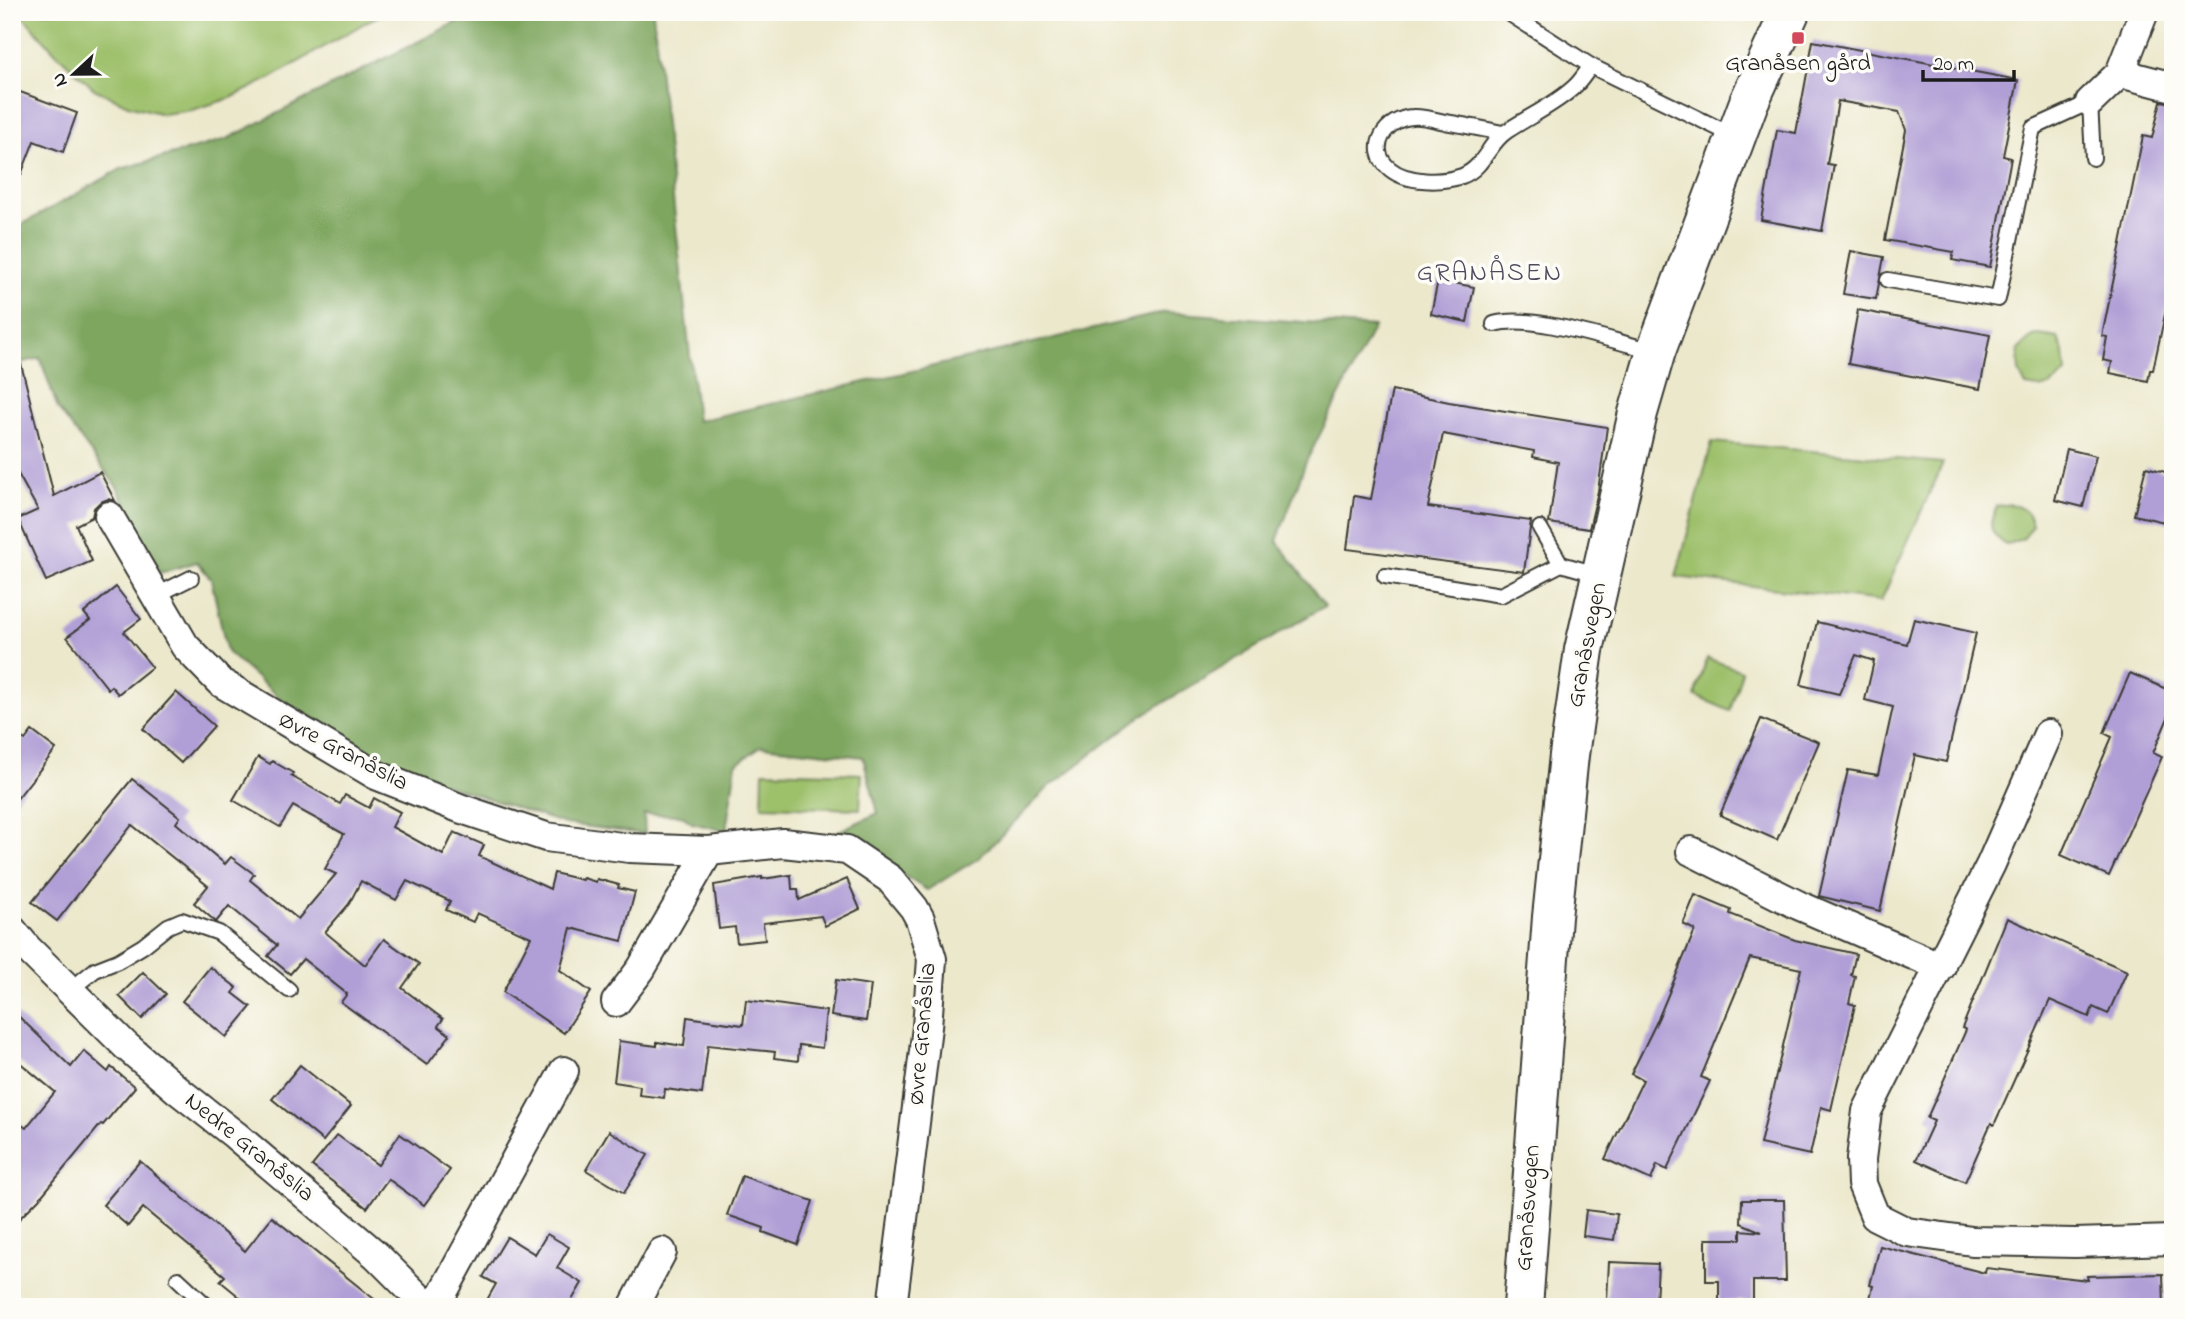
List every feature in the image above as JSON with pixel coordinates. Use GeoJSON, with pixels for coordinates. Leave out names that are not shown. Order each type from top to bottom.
{"type":"FeatureCollection","features":[{"type":"Feature","properties":{"kind":"street","name":"Granåsvegen"},"geometry":{"type":"LineString","coordinates":[[1523,1307],[1552,917],[1569,755],[1584,650],[1638,413],[1656,351],[1749,102],[1790,12]]}},
{"type":"Feature","properties":{"kind":"street"},"geometry":{"type":"LineString","coordinates":[[2090,102],[2120,73],[2144,12]]}},
{"type":"Feature","properties":{"kind":"street"},"geometry":{"type":"LineString","coordinates":[[2120,73],[2173,87]]}},
{"type":"Feature","properties":{"kind":"street","name":"Øvre Granåslia"},"geometry":{"type":"LineString","coordinates":[[109,516],[185,646],[220,682],[376,775],[462,809],[546,837],[629,848],[709,851],[783,843],[847,850],[890,879],[920,919],[932,959],[927,1027],[892,1307]]}},
{"type":"Feature","properties":{"kind":"street"},"geometry":{"type":"LineString","coordinates":[[2048,734],[1991,864],[1867,1111],[1861,1159],[1862,1184],[1875,1216],[1907,1231],[1972,1241],[2075,1243],[2173,1240]]}},
{"type":"Feature","properties":{"kind":"street"},"geometry":{"type":"LineString","coordinates":[[616,1002],[641,969],[709,851]]}},
{"type":"Feature","properties":{"kind":"street"},"geometry":{"type":"LineString","coordinates":[[1691,851],[1798,905],[1941,967]]}},
{"type":"Feature","properties":{"kind":"street","name":"Nedre Granåslia"},"geometry":{"type":"LineString","coordinates":[[12,930],[126,1046],[236,1135],[376,1255],[428,1307]]}},
{"type":"Feature","properties":{"kind":"street"},"geometry":{"type":"LineString","coordinates":[[435,1307],[564,1071]]}},
{"type":"Feature","properties":{"kind":"street"},"geometry":{"type":"LineString","coordinates":[[633,1307],[662,1252]]}},
{"type":"Feature","properties":{"kind":"lane"},"geometry":{"type":"LineString","coordinates":[[1507,12],[1591,66],[1737,137]]}},
{"type":"Feature","properties":{"kind":"lane"},"geometry":{"type":"LineString","coordinates":[[1503,133],[1412,117],[1394,122],[1384,130],[1379,143],[1381,156],[1388,168],[1404,177],[1427,180],[1464,175],[1477,167],[1503,133],[1574,87],[1591,66]]}},
{"type":"Feature","properties":{"kind":"lane"},"geometry":{"type":"LineString","coordinates":[[1888,280],[1998,299],[2033,128],[2090,102],[2093,158]]}},
{"type":"Feature","properties":{"kind":"lane"},"geometry":{"type":"LineString","coordinates":[[1494,324],[1518,321],[1575,331],[1656,351]]}},
{"type":"Feature","properties":{"kind":"lane"},"geometry":{"type":"LineString","coordinates":[[1540,528],[1561,564],[1601,576]]}},
{"type":"Feature","properties":{"kind":"lane"},"geometry":{"type":"LineString","coordinates":[[1385,576],[1501,596],[1561,564]]}},
{"type":"Feature","properties":{"kind":"lane"},"geometry":{"type":"LineString","coordinates":[[155,596],[191,578]]}},
{"type":"Feature","properties":{"kind":"lane"},"geometry":{"type":"LineString","coordinates":[[70,990],[95,970],[126,956],[168,926],[182,920],[219,933],[289,990]]}},
{"type":"Feature","properties":{"kind":"lane"},"geometry":{"type":"LineString","coordinates":[[178,1279],[208,1307]]}},
{"type":"Feature","properties":{"kind":"green space"},"geometry":{"type":"Polygon","coordinates":[[[19,12],[387,12],[231,98],[192,110],[163,114],[128,105],[94,89],[56,53],[19,12]]]}},
{"type":"Feature","properties":{"kind":"green space"},"geometry":{"type":"Polygon","coordinates":[[[476,12],[653,12],[697,421],[1166,312],[1374,327],[1306,462],[1277,541],[1325,606],[1141,716],[1049,787],[979,858],[927,890],[835,833],[878,813],[863,757],[761,746],[736,764],[726,831],[692,823],[681,815],[644,814],[645,834],[565,824],[408,772],[283,701],[227,652],[211,579],[197,562],[160,573],[117,487],[58,409],[40,358],[12,365],[12,230],[121,169],[227,139],[476,12]]]}},
{"type":"Feature","properties":{"kind":"green space"},"geometry":{"type":"Polygon","coordinates":[[[2033,336],[2058,338],[2064,353],[2066,373],[2052,385],[2043,388],[2026,386],[2019,372],[2018,350],[2033,336]]]}},
{"type":"Feature","properties":{"kind":"green space"},"geometry":{"type":"Polygon","coordinates":[[[1712,442],[1943,463],[1881,601],[1676,577],[1712,442]]]}},
{"type":"Feature","properties":{"kind":"green space"},"geometry":{"type":"Polygon","coordinates":[[[2011,504],[2026,512],[2032,527],[2024,538],[2006,545],[1993,532],[1991,523],[1997,506],[2011,504]]]}},
{"type":"Feature","properties":{"kind":"green space"},"geometry":{"type":"Polygon","coordinates":[[[1707,658],[1742,671],[1730,711],[1695,696],[1707,658]]]}},
{"type":"Feature","properties":{"kind":"green space"},"geometry":{"type":"Polygon","coordinates":[[[763,771],[862,774],[860,809],[762,806],[763,771]]]}},
{"type":"Feature","properties":{"kind":"building"},"geometry":{"type":"Polygon","coordinates":[[[1813,41],[2018,80],[2003,156],[2011,158],[1990,267],[1952,260],[1954,252],[1885,240],[1906,130],[1899,112],[1838,101],[1827,164],[1834,165],[1822,231],[1761,220],[1777,130],[1796,133],[1813,41]]]}},
{"type":"Feature","properties":{"kind":"building"},"geometry":{"type":"Polygon","coordinates":[[[12,89],[77,113],[63,152],[34,141],[14,193],[12,193],[12,89]]]}},
{"type":"Feature","properties":{"kind":"building"},"geometry":{"type":"Polygon","coordinates":[[[2161,101],[2173,103],[2173,277],[2153,370],[2150,370],[2148,381],[2110,373],[2112,362],[2103,360],[2107,337],[2102,336],[2143,136],[2152,138],[2161,101]]]}},
{"type":"Feature","properties":{"kind":"building"},"geometry":{"type":"Polygon","coordinates":[[[1851,251],[1884,257],[1876,299],[1843,294],[1851,251]]]}},
{"type":"Feature","properties":{"kind":"building"},"geometry":{"type":"Polygon","coordinates":[[[1438,280],[1474,287],[1467,322],[1431,314],[1438,280]]]}},
{"type":"Feature","properties":{"kind":"building"},"geometry":{"type":"Polygon","coordinates":[[[1858,310],[1990,335],[1980,389],[1848,364],[1858,310]]]}},
{"type":"Feature","properties":{"kind":"building"},"geometry":{"type":"Polygon","coordinates":[[[21,364],[54,496],[100,472],[115,501],[108,499],[100,502],[94,508],[92,517],[76,525],[92,561],[46,581],[18,519],[38,510],[12,463],[12,365],[21,364]]]}},
{"type":"Feature","properties":{"kind":"building"},"geometry":{"type":"Polygon","coordinates":[[[1392,390],[1449,402],[1607,427],[1598,491],[1589,529],[1549,523],[1558,462],[1533,457],[1534,451],[1443,434],[1428,507],[1531,521],[1524,572],[1347,549],[1354,496],[1371,499],[1392,390]]]}},
{"type":"Feature","properties":{"kind":"building"},"geometry":{"type":"Polygon","coordinates":[[[2067,449],[2096,456],[2083,507],[2055,500],[2067,449]]]}},
{"type":"Feature","properties":{"kind":"building"},"geometry":{"type":"Polygon","coordinates":[[[2146,467],[2173,474],[2173,524],[2134,515],[2146,467]]]}},
{"type":"Feature","properties":{"kind":"building"},"geometry":{"type":"Polygon","coordinates":[[[116,587],[141,619],[124,632],[152,667],[118,694],[111,686],[108,689],[67,637],[90,620],[84,613],[116,587]]]}},
{"type":"Feature","properties":{"kind":"building"},"geometry":{"type":"Polygon","coordinates":[[[1914,619],[1976,633],[1946,762],[1915,755],[1880,911],[1819,896],[1848,770],[1878,775],[1893,707],[1865,700],[1874,661],[1856,655],[1839,694],[1801,685],[1817,622],[1907,644],[1914,619]]]}},
{"type":"Feature","properties":{"kind":"building"},"geometry":{"type":"Polygon","coordinates":[[[2130,673],[2173,692],[2173,706],[2153,753],[2162,757],[2109,876],[2061,855],[2112,737],[2104,733],[2130,673]]]}},
{"type":"Feature","properties":{"kind":"building"},"geometry":{"type":"Polygon","coordinates":[[[176,692],[214,726],[181,763],[143,729],[176,692]]]}},
{"type":"Feature","properties":{"kind":"building"},"geometry":{"type":"Polygon","coordinates":[[[1761,719],[1819,742],[1777,840],[1720,815],[1761,719]]]}},
{"type":"Feature","properties":{"kind":"building"},"geometry":{"type":"Polygon","coordinates":[[[12,731],[25,740],[32,731],[56,749],[12,805],[12,731]]]}},
{"type":"Feature","properties":{"kind":"building"},"geometry":{"type":"Polygon","coordinates":[[[258,757],[270,764],[272,761],[293,773],[291,776],[340,804],[345,795],[369,808],[374,798],[400,812],[392,827],[443,855],[454,832],[484,845],[479,856],[550,889],[554,873],[596,882],[597,879],[635,892],[622,941],[571,928],[560,970],[591,992],[564,1033],[503,992],[531,937],[477,913],[473,922],[446,910],[450,901],[407,881],[396,900],[361,881],[349,904],[325,932],[365,965],[384,939],[419,964],[402,988],[443,1019],[438,1026],[450,1035],[427,1065],[341,1002],[347,994],[303,959],[290,974],[268,956],[277,945],[229,906],[216,922],[194,903],[208,886],[132,825],[57,921],[32,902],[132,779],[180,817],[176,823],[225,864],[231,857],[254,874],[250,880],[298,919],[336,874],[325,869],[344,834],[293,806],[280,827],[233,800],[258,757]]]}},
{"type":"Feature","properties":{"kind":"building"},"geometry":{"type":"Polygon","coordinates":[[[791,875],[792,889],[798,889],[799,900],[847,879],[860,909],[825,926],[821,916],[763,923],[765,940],[737,943],[735,927],[719,929],[714,885],[791,875]]]}},
{"type":"Feature","properties":{"kind":"building"},"geometry":{"type":"Polygon","coordinates":[[[1695,895],[1731,910],[1730,914],[1795,940],[1856,954],[1851,975],[1855,976],[1849,1003],[1855,1005],[1831,1110],[1821,1107],[1810,1155],[1760,1144],[1801,969],[1750,958],[1701,1077],[1710,1081],[1667,1170],[1657,1165],[1651,1180],[1605,1159],[1643,1080],[1631,1074],[1658,1019],[1695,930],[1683,924],[1695,895]]]}},
{"type":"Feature","properties":{"kind":"building"},"geometry":{"type":"Polygon","coordinates":[[[2007,918],[2127,971],[2108,1014],[2093,1007],[2089,1017],[2050,1000],[1994,1125],[1991,1123],[1965,1182],[1916,1160],[1934,1121],[1927,1118],[1966,1030],[1962,1028],[2007,918]]]}},
{"type":"Feature","properties":{"kind":"building"},"geometry":{"type":"Polygon","coordinates":[[[210,967],[237,988],[233,993],[251,1007],[226,1037],[182,1001],[210,967]]]}},
{"type":"Feature","properties":{"kind":"building"},"geometry":{"type":"Polygon","coordinates":[[[143,972],[166,994],[142,1019],[119,996],[143,972]]]}},
{"type":"Feature","properties":{"kind":"building"},"geometry":{"type":"Polygon","coordinates":[[[836,980],[871,985],[866,1021],[831,1016],[836,980]]]}},
{"type":"Feature","properties":{"kind":"building"},"geometry":{"type":"Polygon","coordinates":[[[746,1000],[826,1011],[822,1048],[799,1045],[798,1061],[774,1058],[775,1052],[708,1045],[702,1094],[665,1089],[664,1098],[639,1095],[640,1086],[614,1082],[619,1041],[684,1046],[687,1017],[743,1025],[746,1000]]]}},
{"type":"Feature","properties":{"kind":"building"},"geometry":{"type":"Polygon","coordinates":[[[12,1010],[71,1067],[84,1051],[108,1072],[111,1067],[135,1087],[39,1199],[12,1226],[12,1118],[26,1128],[55,1092],[12,1056],[12,1010]]]}},
{"type":"Feature","properties":{"kind":"building"},"geometry":{"type":"Polygon","coordinates":[[[300,1065],[351,1106],[323,1141],[272,1099],[300,1065]]]}},
{"type":"Feature","properties":{"kind":"building"},"geometry":{"type":"Polygon","coordinates":[[[609,1131],[648,1155],[624,1193],[586,1170],[609,1131]]]}},
{"type":"Feature","properties":{"kind":"building"},"geometry":{"type":"Polygon","coordinates":[[[400,1134],[450,1170],[424,1205],[388,1179],[367,1208],[312,1166],[337,1135],[378,1165],[400,1134]]]}},
{"type":"Feature","properties":{"kind":"building"},"geometry":{"type":"Polygon","coordinates":[[[140,1161],[245,1251],[272,1217],[384,1307],[252,1307],[220,1281],[225,1276],[143,1208],[128,1226],[103,1205],[140,1161]]]}},
{"type":"Feature","properties":{"kind":"building"},"geometry":{"type":"Polygon","coordinates":[[[742,1176],[813,1201],[798,1245],[763,1232],[764,1228],[727,1215],[742,1176]]]}},
{"type":"Feature","properties":{"kind":"building"},"geometry":{"type":"Polygon","coordinates":[[[1742,1200],[1784,1200],[1786,1281],[1753,1281],[1753,1301],[1719,1301],[1719,1281],[1706,1281],[1706,1239],[1741,1239],[1741,1230],[1762,1232],[1741,1223],[1742,1200]]]}},
{"type":"Feature","properties":{"kind":"building"},"geometry":{"type":"Polygon","coordinates":[[[1586,1210],[1617,1214],[1614,1240],[1583,1236],[1586,1210]]]}},
{"type":"Feature","properties":{"kind":"building"},"geometry":{"type":"Polygon","coordinates":[[[547,1234],[569,1247],[557,1268],[582,1283],[568,1307],[483,1307],[496,1284],[483,1277],[507,1237],[535,1254],[547,1234]]]}},
{"type":"Feature","properties":{"kind":"building"},"geometry":{"type":"Polygon","coordinates":[[[1880,1246],[1985,1273],[1986,1268],[2088,1280],[2087,1276],[2163,1274],[2164,1307],[1868,1307],[1873,1286],[1870,1285],[1880,1246]]]}},
{"type":"Feature","properties":{"kind":"building"},"geometry":{"type":"Polygon","coordinates":[[[1609,1262],[1658,1264],[1656,1303],[1607,1300],[1609,1262]]]}},
{"type":"Feature","properties":{"kind":"place","name":"Granåsen gård"},"geometry":{"type":"Point","coordinates":[1798,38]}},
{"type":"Feature","properties":{"kind":"district","name":"GRANÅSEN"},"geometry":{"type":"Point","coordinates":[1490,274]}}]}
